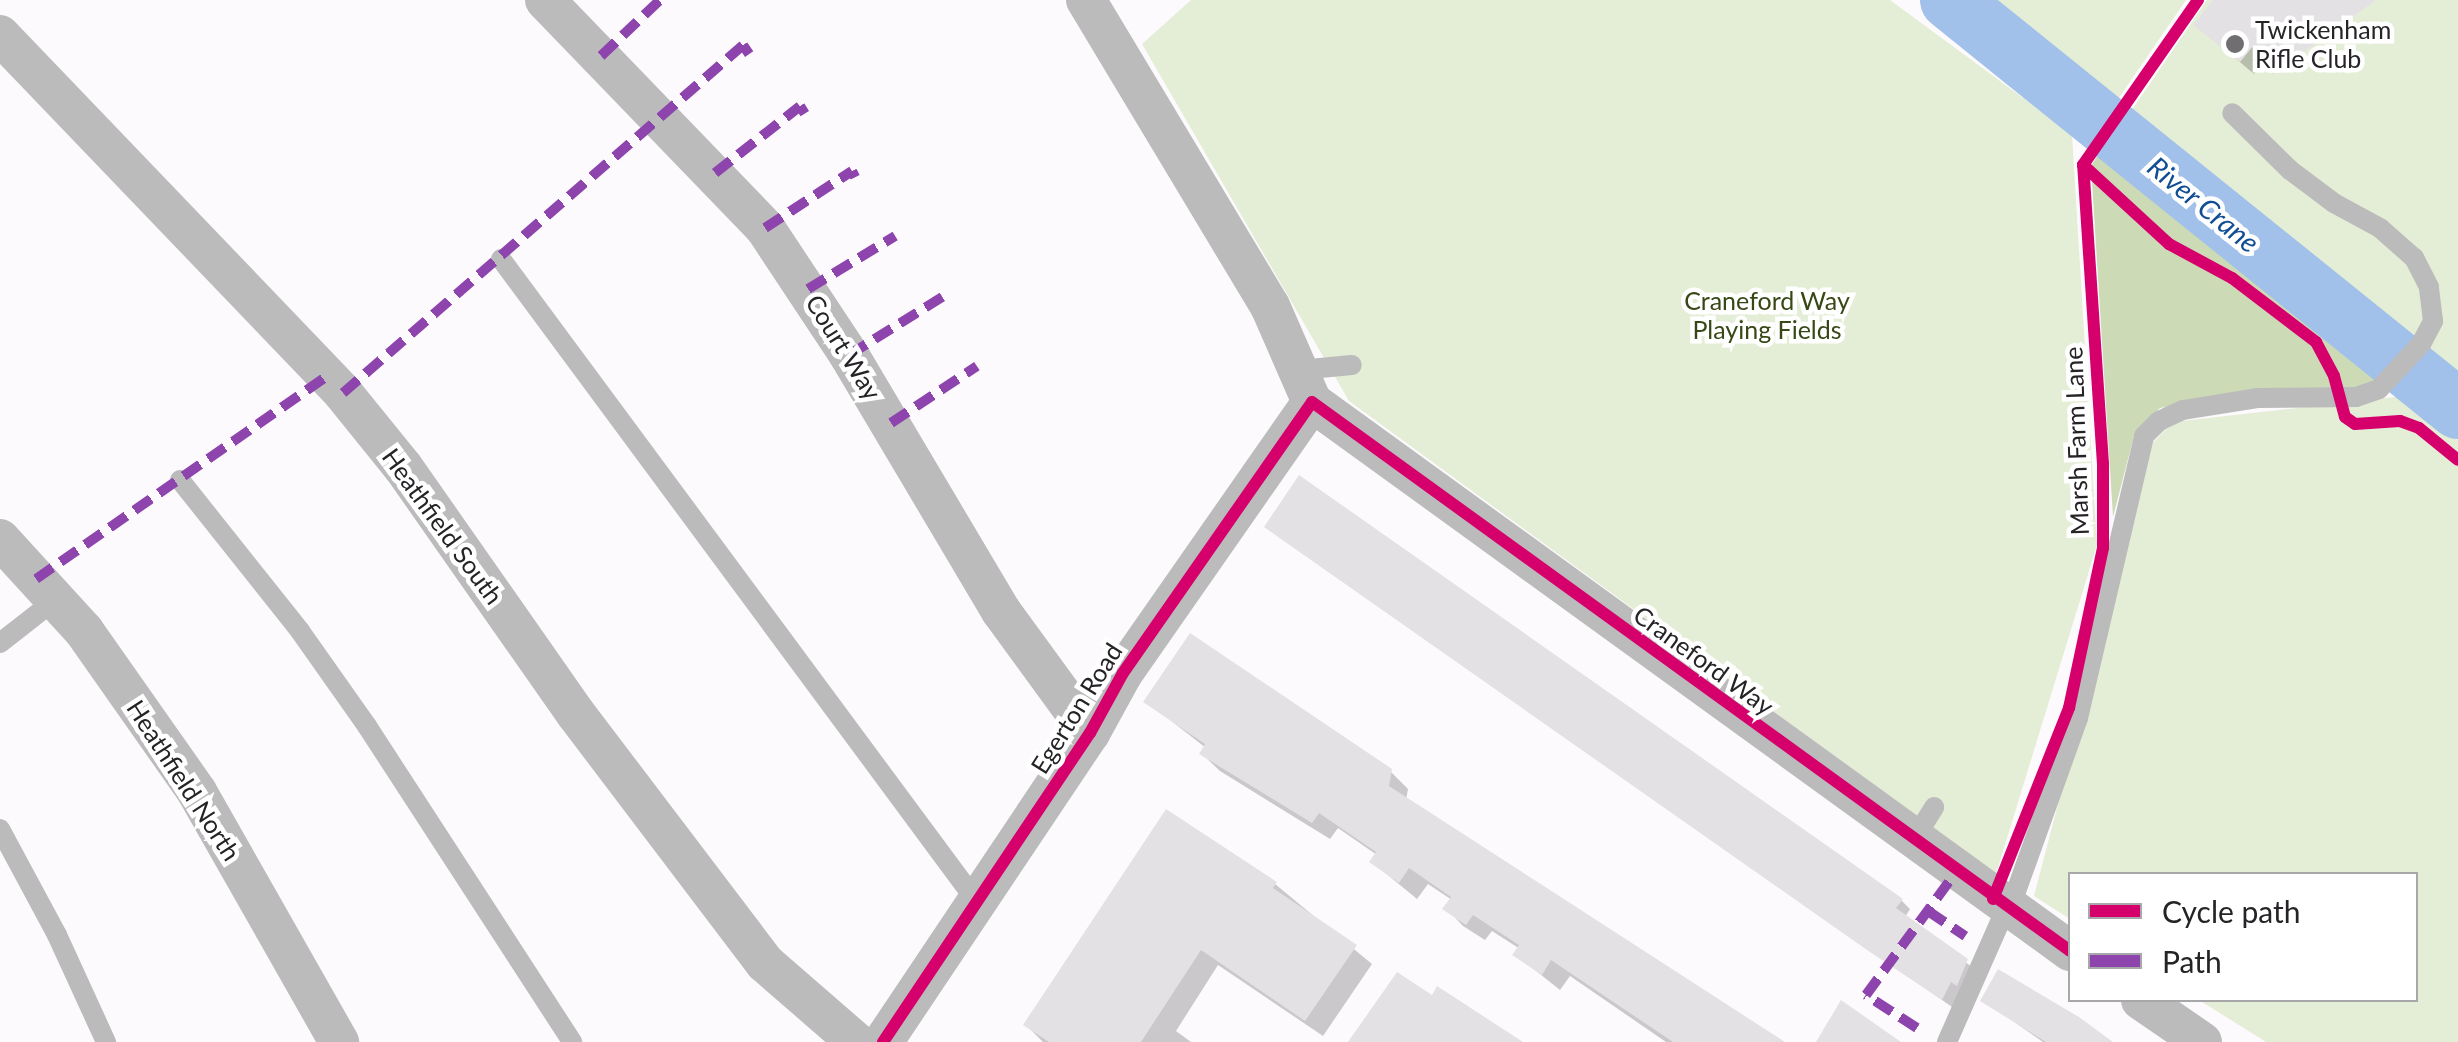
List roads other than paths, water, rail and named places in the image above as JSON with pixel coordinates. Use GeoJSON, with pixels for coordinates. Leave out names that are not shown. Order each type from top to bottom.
{"type":"FeatureCollection","features":[{"type":"Feature","properties":{"kind":"street","name":"Court Way"},"geometry":{"type":"LineString","coordinates":[[545,0],[765,228],[881,406],[1001,611],[1090,734]]}},
{"type":"Feature","properties":{"kind":"street","name":"Craneford Way"},"geometry":{"type":"LineString","coordinates":[[1086,0],[1270,306],[1306,386],[1913,841],[2068,950]]}},
{"type":"Feature","properties":{"kind":"street","name":"Heathfield South"},"geometry":{"type":"LineString","coordinates":[[0,35],[342,393],[403,467],[576,714],[765,963],[856,1042]]}},
{"type":"Feature","properties":{"kind":"street","name":"Egerton Road"},"geometry":{"type":"LineString","coordinates":[[883,1042],[1090,734],[1123,673],[1306,386]]}},
{"type":"Feature","properties":{"kind":"street","name":"Heathfield North"},"geometry":{"type":"LineString","coordinates":[[0,539],[84,631],[197,792],[338,1042]]}},
{"type":"Feature","properties":{"kind":"street"},"geometry":{"type":"LineString","coordinates":[[2144,1002],[2202,1042]]}},
{"type":"Feature","properties":{"kind":"lane"},"geometry":{"type":"LineString","coordinates":[[1946,1042],[2008,909],[2078,718],[2144,436],[2159,420],[2183,410],[2257,398],[2356,396],[2387,383],[2421,344],[2433,320],[2429,288],[2414,258],[2380,228],[2334,203],[2290,170],[2232,113]]}},
{"type":"Feature","properties":{"kind":"lane"},"geometry":{"type":"LineString","coordinates":[[501,260],[977,902]]}},
{"type":"Feature","properties":{"kind":"lane"},"geometry":{"type":"LineString","coordinates":[[1306,386],[1352,365]]}},
{"type":"Feature","properties":{"kind":"lane"},"geometry":{"type":"LineString","coordinates":[[180,480],[300,632],[367,726],[572,1042]]}},
{"type":"Feature","properties":{"kind":"lane"},"geometry":{"type":"LineString","coordinates":[[0,643],[55,600]]}},
{"type":"Feature","properties":{"kind":"lane"},"geometry":{"type":"LineString","coordinates":[[1913,841],[1934,807]]}},
{"type":"Feature","properties":{"kind":"lane"},"geometry":{"type":"LineString","coordinates":[[0,829],[58,935],[106,1042]]}},
{"type":"Feature","properties":{"kind":"waterway","name":"River Crane"},"geometry":{"type":"LineString","coordinates":[[1950,0],[2458,409]]}},
{"type":"Feature","properties":{"kind":"place","name":"Twickenham Rifle Club"},"geometry":{"type":"Point","coordinates":[2235,44]}},
{"type":"Feature","properties":{"kind":"park label","name":"Craneford Way Playing Fields"},"geometry":{"type":"Point","coordinates":[1767,316]}}]}
